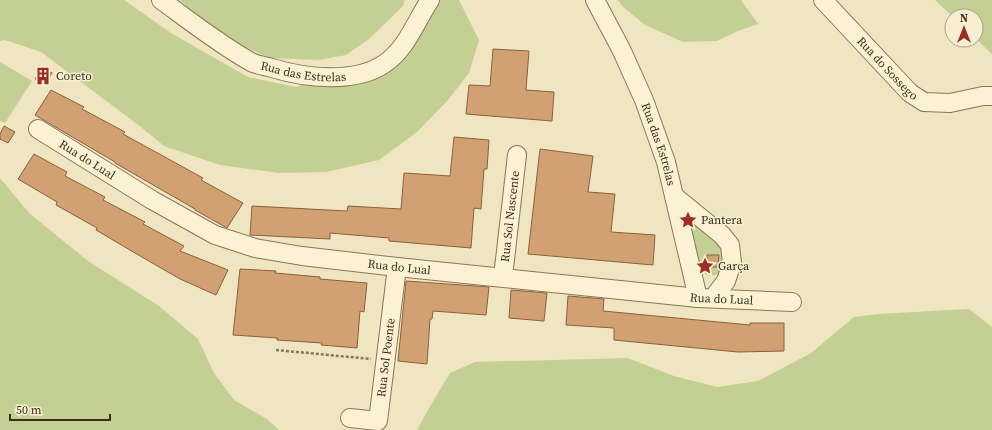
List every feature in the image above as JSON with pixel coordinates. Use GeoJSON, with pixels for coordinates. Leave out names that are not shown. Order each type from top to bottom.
{"type":"FeatureCollection","features":[{"type":"Feature","properties":{"kind":"street","name":"Rua das Estrelas"},"geometry":{"type":"LineString","coordinates":[[160,0],[253,63],[294,74],[329,77],[367,73],[385,64],[399,51],[430,0]]}},
{"type":"Feature","properties":{"kind":"street","name":"Rua das Estrelas"},"geometry":{"type":"LineString","coordinates":[[595,0],[621,49],[644,100],[666,162],[674,196],[706,298]]}},
{"type":"Feature","properties":{"kind":"street","name":"Rua do Sossego"},"geometry":{"type":"LineString","coordinates":[[823,0],[910,93],[924,102],[950,103],[983,96],[992,96]]}},
{"type":"Feature","properties":{"kind":"street","name":"Rua do Lual"},"geometry":{"type":"LineString","coordinates":[[38,129],[152,200],[215,235],[255,248],[302,256],[706,298],[792,302]]}},
{"type":"Feature","properties":{"kind":"street","name":"Rua Sol Nascente"},"geometry":{"type":"LineString","coordinates":[[503,277],[516,155]]}},
{"type":"Feature","properties":{"kind":"street"},"geometry":{"type":"LineString","coordinates":[[674,196],[722,235],[730,244],[732,262],[726,281],[706,298]]}},
{"type":"Feature","properties":{"kind":"street","name":"Rua Sol Poente"},"geometry":{"type":"LineString","coordinates":[[350,418],[378,421],[397,266]]}},
{"type":"Feature","properties":{"kind":"path"},"geometry":{"type":"LineString","coordinates":[[276,350],[385,361]]}},
{"type":"Feature","properties":{"kind":"green space"},"geometry":{"type":"Polygon","coordinates":[[[0,0],[124,0],[171,33],[248,77],[296,87],[329,77],[385,64],[430,0],[459,0],[479,40],[469,73],[448,100],[417,132],[379,160],[326,172],[279,173],[220,165],[164,146],[41,52],[5,40],[0,41],[0,0]]]}},
{"type":"Feature","properties":{"kind":"green space"},"geometry":{"type":"Polygon","coordinates":[[[179,0],[405,0],[403,6],[369,39],[346,55],[318,60],[270,58],[245,47],[218,30],[179,0]]]}},
{"type":"Feature","properties":{"kind":"green space"},"geometry":{"type":"Polygon","coordinates":[[[618,0],[741,0],[758,24],[717,41],[683,42],[645,25],[622,6],[618,0]]]}},
{"type":"Feature","properties":{"kind":"green space"},"geometry":{"type":"Polygon","coordinates":[[[935,0],[992,0],[992,54],[984,46],[984,8],[944,8],[935,0]]]}},
{"type":"Feature","properties":{"kind":"green space"},"geometry":{"type":"Polygon","coordinates":[[[0,62],[32,81],[5,123],[0,121],[0,62]]]}},
{"type":"Feature","properties":{"kind":"green space"},"geometry":{"type":"Polygon","coordinates":[[[0,178],[29,213],[88,261],[159,306],[198,339],[214,373],[234,400],[267,419],[279,430],[0,430],[0,178]]]}},
{"type":"Feature","properties":{"kind":"green space"},"geometry":{"type":"Polygon","coordinates":[[[687,215],[712,233],[725,253],[723,271],[720,273],[711,276],[705,274],[700,269],[687,215]]]}},
{"type":"Feature","properties":{"kind":"green space"},"geometry":{"type":"Polygon","coordinates":[[[969,309],[992,327],[992,430],[417,430],[450,373],[475,362],[628,358],[674,376],[717,387],[758,381],[811,353],[854,317],[878,314],[969,309]]]}},
{"type":"Feature","properties":{"kind":"building"},"geometry":{"type":"Polygon","coordinates":[[[493,49],[529,51],[526,90],[554,92],[552,121],[466,114],[469,85],[490,86],[493,49]]]}},
{"type":"Feature","properties":{"kind":"building","name":"Coreto"},"geometry":{"type":"Polygon","coordinates":[[[41,68],[52,73],[45,84],[35,79],[41,68]]]}},
{"type":"Feature","properties":{"kind":"building"},"geometry":{"type":"Polygon","coordinates":[[[51,90],[84,107],[82,109],[125,132],[123,134],[203,178],[201,180],[243,203],[227,228],[35,115],[51,90]]]}},
{"type":"Feature","properties":{"kind":"building"},"geometry":{"type":"Polygon","coordinates":[[[4,126],[15,132],[8,143],[0,139],[0,134],[4,126]]]}},
{"type":"Feature","properties":{"kind":"building"},"geometry":{"type":"Polygon","coordinates":[[[454,137],[489,140],[487,169],[484,169],[481,209],[474,208],[471,248],[389,241],[389,238],[330,233],[330,239],[250,235],[252,206],[347,211],[348,206],[401,209],[404,173],[450,176],[454,137]]]}},
{"type":"Feature","properties":{"kind":"building"},"geometry":{"type":"Polygon","coordinates":[[[540,149],[593,156],[588,192],[615,194],[611,232],[655,235],[653,265],[528,254],[540,149]]]}},
{"type":"Feature","properties":{"kind":"building"},"geometry":{"type":"Polygon","coordinates":[[[34,154],[67,172],[65,176],[105,197],[103,200],[145,222],[143,224],[184,246],[180,251],[228,270],[216,295],[180,279],[135,253],[96,230],[97,228],[56,205],[57,202],[18,179],[34,154]]]}},
{"type":"Feature","properties":{"kind":"building"},"geometry":{"type":"Polygon","coordinates":[[[707,255],[719,255],[718,267],[707,267],[707,255]]]}},
{"type":"Feature","properties":{"kind":"building"},"geometry":{"type":"Polygon","coordinates":[[[240,269],[276,271],[275,273],[367,283],[364,312],[360,311],[357,348],[321,345],[322,343],[277,340],[277,338],[233,335],[240,269]]]}},
{"type":"Feature","properties":{"kind":"building"},"geometry":{"type":"Polygon","coordinates":[[[406,281],[489,287],[486,315],[433,311],[432,319],[430,319],[427,364],[398,361],[406,281]]]}},
{"type":"Feature","properties":{"kind":"building"},"geometry":{"type":"Polygon","coordinates":[[[511,290],[547,293],[544,321],[509,318],[511,290]]]}},
{"type":"Feature","properties":{"kind":"building"},"geometry":{"type":"Polygon","coordinates":[[[568,296],[604,299],[603,311],[750,325],[750,323],[784,323],[784,351],[738,352],[614,340],[614,328],[566,325],[568,296]]]}},
{"type":"Feature","properties":{"kind":"place","name":"Coreto"},"geometry":{"type":"Point","coordinates":[43,76]}},
{"type":"Feature","properties":{"kind":"place","name":"Pantera"},"geometry":{"type":"Point","coordinates":[688,220]}},
{"type":"Feature","properties":{"kind":"place","name":"Garça"},"geometry":{"type":"Point","coordinates":[705,266]}}]}
